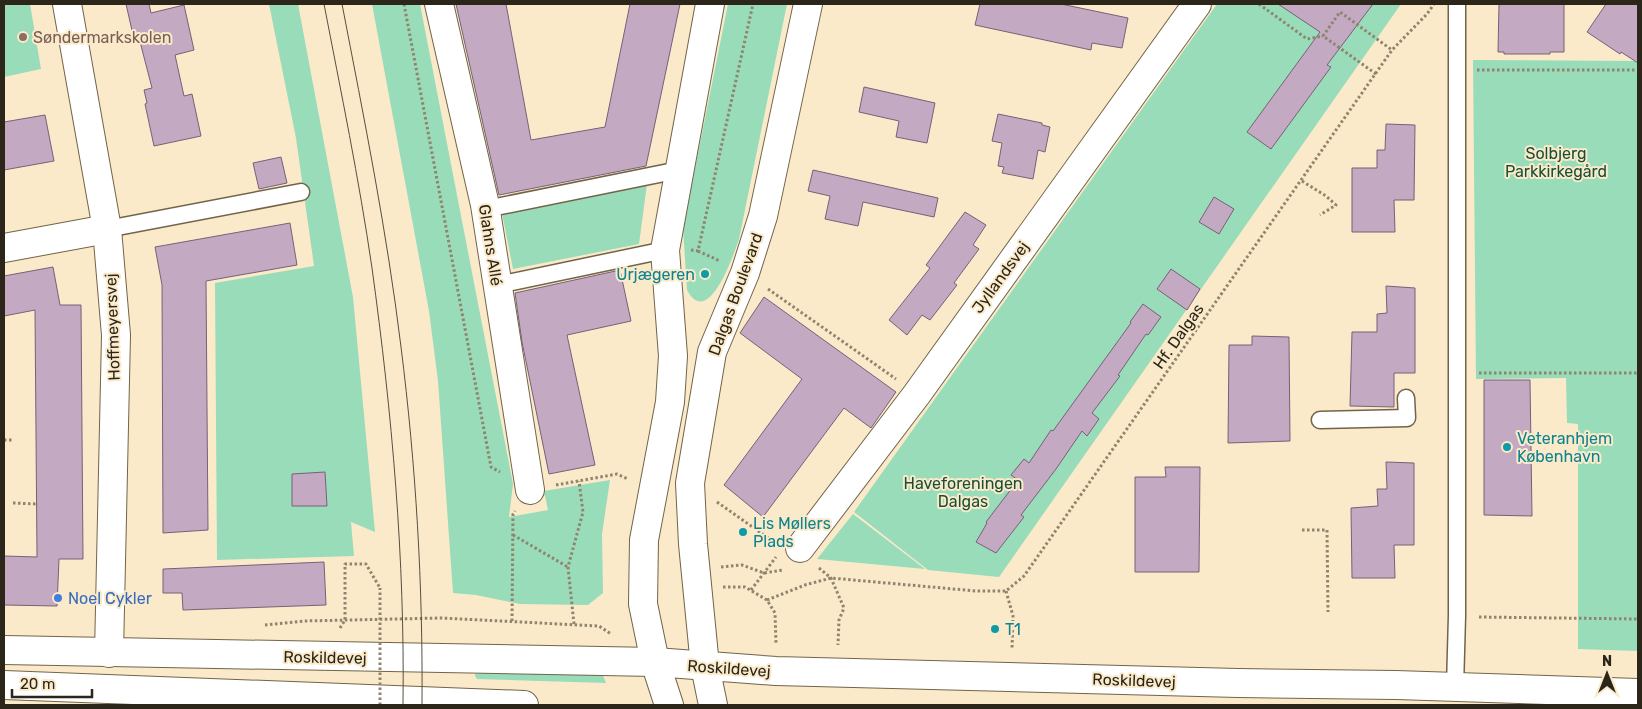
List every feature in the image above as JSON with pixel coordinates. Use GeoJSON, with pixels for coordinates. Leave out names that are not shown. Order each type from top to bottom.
{"type":"FeatureCollection","features":[{"type":"Feature","properties":{"kind":"street","name":"Hoffmeyersvej"},"geometry":{"type":"LineString","coordinates":[[67,4],[107,229],[116,335],[109,654]]}},
{"type":"Feature","properties":{"kind":"street","name":"Glahns Allé"},"geometry":{"type":"LineString","coordinates":[[440,4],[486,209],[530,490]]}},
{"type":"Feature","properties":{"kind":"street"},"geometry":{"type":"LineString","coordinates":[[669,705],[655,662],[643,604],[644,540],[670,402],[673,356],[665,250],[710,4]]}},
{"type":"Feature","properties":{"kind":"street","name":"Dalgas Boulevard"},"geometry":{"type":"LineString","coordinates":[[713,705],[705,666],[690,483],[712,352],[745,274],[763,216],[808,4]]}},
{"type":"Feature","properties":{"kind":"street","name":"Jyllandsvej"},"geometry":{"type":"LineString","coordinates":[[792,556],[917,394],[1197,4]]}},
{"type":"Feature","properties":{"kind":"street"},"geometry":{"type":"LineString","coordinates":[[4,248],[107,229]]}},
{"type":"Feature","properties":{"kind":"street","name":"Roskildevej"},"geometry":{"type":"LineString","coordinates":[[4,650],[109,654],[655,662],[776,671],[1012,677],[1455,696],[1638,693]]}},
{"type":"Feature","properties":{"kind":"street"},"geometry":{"type":"LineString","coordinates":[[334,701],[337,657]]}},
{"type":"Feature","properties":{"kind":"street"},"geometry":{"type":"LineString","coordinates":[[4,684],[334,701],[524,705]]}},
{"type":"Feature","properties":{"kind":"lane"},"geometry":{"type":"LineString","coordinates":[[1455,696],[1457,616],[1457,4]]}},
{"type":"Feature","properties":{"kind":"lane"},"geometry":{"type":"LineString","coordinates":[[486,209],[680,170]]}},
{"type":"Feature","properties":{"kind":"lane"},"geometry":{"type":"LineString","coordinates":[[107,229],[301,192]]}},
{"type":"Feature","properties":{"kind":"lane"},"geometry":{"type":"LineString","coordinates":[[498,285],[665,250]]}},
{"type":"Feature","properties":{"kind":"lane"},"geometry":{"type":"LineString","coordinates":[[1320,420],[1407,418],[1406,398]]}},
{"type":"Feature","properties":{"kind":"path"},"geometry":{"type":"LineString","coordinates":[[404,4],[491,467]]}},
{"type":"Feature","properties":{"kind":"path"},"geometry":{"type":"LineString","coordinates":[[665,250],[698,251],[753,4]]}},
{"type":"Feature","properties":{"kind":"path"},"geometry":{"type":"LineString","coordinates":[[1259,4],[1308,39],[1323,36],[1340,12],[1392,50]]}},
{"type":"Feature","properties":{"kind":"path","name":"Hf. Dalgas"},"geometry":{"type":"LineString","coordinates":[[1006,591],[1024,576],[1392,50],[1427,14],[1434,4]]}},
{"type":"Feature","properties":{"kind":"path"},"geometry":{"type":"LineString","coordinates":[[1323,36],[1376,74]]}},
{"type":"Feature","properties":{"kind":"path"},"geometry":{"type":"LineString","coordinates":[[1456,70],[1638,70]]}},
{"type":"Feature","properties":{"kind":"path"},"geometry":{"type":"LineString","coordinates":[[418,75],[424,74]]}},
{"type":"Feature","properties":{"kind":"path"},"geometry":{"type":"LineString","coordinates":[[1302,181],[1326,196],[1336,205],[1320,215]]}},
{"type":"Feature","properties":{"kind":"path"},"geometry":{"type":"LineString","coordinates":[[745,274],[917,394]]}},
{"type":"Feature","properties":{"kind":"path"},"geometry":{"type":"LineString","coordinates":[[1457,373],[1638,373]]}},
{"type":"Feature","properties":{"kind":"path"},"geometry":{"type":"LineString","coordinates":[[4,440],[12,440]]}},
{"type":"Feature","properties":{"kind":"path"},"geometry":{"type":"LineString","coordinates":[[380,705],[380,588],[366,564],[345,564],[345,620],[441,618],[512,621],[513,514],[530,490],[617,474],[654,490]]}},
{"type":"Feature","properties":{"kind":"path"},"geometry":{"type":"LineString","coordinates":[[574,624],[568,567],[583,512],[579,481]]}},
{"type":"Feature","properties":{"kind":"path"},"geometry":{"type":"LineString","coordinates":[[690,483],[792,556],[822,568],[831,578],[844,608],[839,620],[838,672]]}},
{"type":"Feature","properties":{"kind":"path"},"geometry":{"type":"LineString","coordinates":[[13,503],[37,504]]}},
{"type":"Feature","properties":{"kind":"path"},"geometry":{"type":"LineString","coordinates":[[1302,530],[1328,530],[1328,612]]}},
{"type":"Feature","properties":{"kind":"path"},"geometry":{"type":"LineString","coordinates":[[513,535],[568,567]]}},
{"type":"Feature","properties":{"kind":"path"},"geometry":{"type":"LineString","coordinates":[[751,590],[764,573],[792,556]]}},
{"type":"Feature","properties":{"kind":"path"},"geometry":{"type":"LineString","coordinates":[[764,573],[792,556]]}},
{"type":"Feature","properties":{"kind":"path"},"geometry":{"type":"LineString","coordinates":[[697,578],[742,565],[764,573]]}},
{"type":"Feature","properties":{"kind":"path"},"geometry":{"type":"LineString","coordinates":[[697,578],[745,587],[766,600],[775,613],[776,671]]}},
{"type":"Feature","properties":{"kind":"path"},"geometry":{"type":"LineString","coordinates":[[766,600],[831,578],[976,591],[1006,591],[1013,616],[1012,677]]}},
{"type":"Feature","properties":{"kind":"path"},"geometry":{"type":"LineString","coordinates":[[1457,616],[1638,619]]}},
{"type":"Feature","properties":{"kind":"green space","name":"Søndermarkskolen"},"geometry":{"type":"Polygon","coordinates":[[[4,4],[30,4],[41,69],[4,77],[4,4]]]}},
{"type":"Feature","properties":{"kind":"green space"},"geometry":{"type":"Polygon","coordinates":[[[269,4],[298,4],[353,297],[375,532],[351,522],[354,556],[217,560],[215,283],[314,266],[296,138],[269,4]]]}},
{"type":"Feature","properties":{"kind":"green space"},"geometry":{"type":"Polygon","coordinates":[[[372,4],[420,4],[513,484],[509,517],[548,510],[544,491],[610,480],[602,534],[603,593],[588,605],[520,604],[476,595],[453,593],[438,381],[429,311],[372,4]]]}},
{"type":"Feature","properties":{"kind":"green space"},"geometry":{"type":"Polygon","coordinates":[[[728,4],[787,4],[739,239],[732,259],[719,285],[703,301],[695,300],[687,290],[683,228],[728,4]]]}},
{"type":"Feature","properties":{"kind":"green space","name":"Haveforeningen Dalgas"},"geometry":{"type":"Polygon","coordinates":[[[1217,4],[1401,4],[999,577],[928,570],[854,512],[1217,4]]]}},
{"type":"Feature","properties":{"kind":"green space","name":"Solbjerg Parkkirkegård"},"geometry":{"type":"Polygon","coordinates":[[[1473,60],[1638,61],[1638,651],[1578,649],[1578,424],[1567,423],[1566,378],[1476,379],[1473,60]]]}},
{"type":"Feature","properties":{"kind":"green space"},"geometry":{"type":"Polygon","coordinates":[[[647,184],[639,244],[513,269],[502,213],[647,184]]]}},
{"type":"Feature","properties":{"kind":"green space"},"geometry":{"type":"Polygon","coordinates":[[[853,514],[925,569],[817,559],[853,514]]]}},
{"type":"Feature","properties":{"kind":"green space"},"geometry":{"type":"Polygon","coordinates":[[[489,672],[602,673],[606,683],[477,679],[475,676],[475,674],[489,672]]]}},
{"type":"Feature","properties":{"kind":"building"},"geometry":{"type":"Polygon","coordinates":[[[126,4],[149,4],[151,13],[184,5],[194,50],[175,55],[184,96],[192,94],[201,136],[154,146],[144,90],[152,88],[138,34],[133,35],[126,4]]]}},
{"type":"Feature","properties":{"kind":"building"},"geometry":{"type":"Polygon","coordinates":[[[456,4],[506,4],[531,140],[605,127],[630,4],[680,4],[646,166],[499,195],[456,4]]]}},
{"type":"Feature","properties":{"kind":"building"},"geometry":{"type":"Polygon","coordinates":[[[980,4],[1061,4],[1128,18],[1122,48],[1092,43],[1091,50],[975,25],[980,4]]]}},
{"type":"Feature","properties":{"kind":"building"},"geometry":{"type":"Polygon","coordinates":[[[1278,4],[1373,4],[1327,65],[1331,67],[1271,149],[1247,132],[1320,32],[1278,4]]]}},
{"type":"Feature","properties":{"kind":"building"},"geometry":{"type":"Polygon","coordinates":[[[1499,4],[1564,4],[1564,52],[1550,52],[1550,54],[1504,54],[1504,52],[1498,52],[1499,4]]]}},
{"type":"Feature","properties":{"kind":"building"},"geometry":{"type":"Polygon","coordinates":[[[1606,4],[1638,4],[1638,63],[1621,52],[1620,54],[1587,32],[1606,4]]]}},
{"type":"Feature","properties":{"kind":"building"},"geometry":{"type":"Polygon","coordinates":[[[864,87],[935,103],[927,143],[896,137],[899,121],[859,112],[864,87]]]}},
{"type":"Feature","properties":{"kind":"building"},"geometry":{"type":"Polygon","coordinates":[[[998,114],[1042,123],[1042,125],[1050,127],[1045,152],[1038,150],[1033,179],[1002,173],[1004,167],[998,166],[1002,143],[992,141],[998,114]]]}},
{"type":"Feature","properties":{"kind":"building"},"geometry":{"type":"Polygon","coordinates":[[[45,115],[54,161],[4,170],[4,122],[45,115]]]}},
{"type":"Feature","properties":{"kind":"building"},"geometry":{"type":"Polygon","coordinates":[[[1386,124],[1415,125],[1414,200],[1394,200],[1395,232],[1352,232],[1352,168],[1377,168],[1377,150],[1385,150],[1386,124]]]}},
{"type":"Feature","properties":{"kind":"building"},"geometry":{"type":"Polygon","coordinates":[[[281,157],[287,183],[259,189],[253,163],[281,157]]]}},
{"type":"Feature","properties":{"kind":"building"},"geometry":{"type":"Polygon","coordinates":[[[813,170],[938,198],[934,217],[863,202],[858,226],[825,219],[830,196],[808,191],[813,170]]]}},
{"type":"Feature","properties":{"kind":"building"},"geometry":{"type":"Polygon","coordinates":[[[1214,197],[1234,209],[1219,234],[1199,222],[1214,197]]]}},
{"type":"Feature","properties":{"kind":"building"},"geometry":{"type":"Polygon","coordinates":[[[965,212],[986,225],[973,245],[979,249],[954,283],[957,285],[930,320],[922,315],[907,335],[889,320],[930,268],[926,265],[965,212]]]}},
{"type":"Feature","properties":{"kind":"building"},"geometry":{"type":"Polygon","coordinates":[[[290,223],[297,265],[206,281],[208,530],[163,533],[162,285],[155,247],[290,223]]]}},
{"type":"Feature","properties":{"kind":"building"},"geometry":{"type":"Polygon","coordinates":[[[53,267],[60,305],[81,305],[83,559],[59,559],[57,606],[4,605],[4,556],[37,557],[35,310],[4,316],[4,276],[53,267]]]}},
{"type":"Feature","properties":{"kind":"building"},"geometry":{"type":"Polygon","coordinates":[[[1171,269],[1200,289],[1187,310],[1157,289],[1171,269]]]}},
{"type":"Feature","properties":{"kind":"building"},"geometry":{"type":"Polygon","coordinates":[[[620,270],[631,321],[567,335],[595,465],[549,474],[522,342],[515,293],[620,270]]]}},
{"type":"Feature","properties":{"kind":"building"},"geometry":{"type":"Polygon","coordinates":[[[1386,286],[1415,288],[1415,373],[1394,373],[1394,407],[1350,406],[1352,332],[1377,332],[1377,314],[1387,313],[1386,286]]]}},
{"type":"Feature","properties":{"kind":"building"},"geometry":{"type":"Polygon","coordinates":[[[764,297],[896,392],[871,428],[844,408],[763,517],[724,485],[802,379],[740,333],[764,297]]]}},
{"type":"Feature","properties":{"kind":"building"},"geometry":{"type":"Polygon","coordinates":[[[1143,304],[1161,317],[1148,335],[1146,334],[1118,375],[1120,376],[1092,413],[1099,419],[1087,436],[1082,431],[1021,515],[1024,517],[996,553],[976,542],[986,522],[1018,480],[1011,475],[1024,459],[1029,463],[1143,304]]]}},
{"type":"Feature","properties":{"kind":"building"},"geometry":{"type":"Polygon","coordinates":[[[1252,336],[1289,337],[1290,441],[1228,443],[1229,345],[1252,345],[1252,336]]]}},
{"type":"Feature","properties":{"kind":"building","name":"Veteranhjem København"},"geometry":{"type":"Polygon","coordinates":[[[1484,380],[1530,380],[1532,516],[1484,515],[1484,380]]]}},
{"type":"Feature","properties":{"kind":"building"},"geometry":{"type":"Polygon","coordinates":[[[1386,462],[1414,463],[1414,545],[1394,545],[1395,578],[1352,578],[1351,508],[1378,506],[1377,489],[1387,489],[1386,462]]]}},
{"type":"Feature","properties":{"kind":"building"},"geometry":{"type":"Polygon","coordinates":[[[1165,467],[1200,467],[1199,572],[1135,572],[1135,477],[1166,477],[1165,467]]]}},
{"type":"Feature","properties":{"kind":"building"},"geometry":{"type":"Polygon","coordinates":[[[325,472],[327,506],[292,506],[292,474],[325,472]]]}},
{"type":"Feature","properties":{"kind":"building"},"geometry":{"type":"Polygon","coordinates":[[[324,562],[326,605],[183,610],[182,593],[163,593],[163,569],[324,562]]]}},
{"type":"Feature","properties":{"kind":"tram line"},"geometry":{"type":"LineString","coordinates":[[324,4],[367,235],[386,377],[396,486],[402,596],[403,705]]}},
{"type":"Feature","properties":{"kind":"tram line"},"geometry":{"type":"LineString","coordinates":[[342,4],[382,218],[406,392],[418,526],[422,705]]}},
{"type":"Feature","properties":{"kind":"place","name":"Søndermarkskolen"},"geometry":{"type":"Point","coordinates":[23,37]}},
{"type":"Feature","properties":{"kind":"place","name":"Urjægeren"},"geometry":{"type":"Point","coordinates":[705,274]}},
{"type":"Feature","properties":{"kind":"place","name":"Veteranhjem København"},"geometry":{"type":"Point","coordinates":[1507,447]}},
{"type":"Feature","properties":{"kind":"place","name":"Lis Møllers Plads"},"geometry":{"type":"Point","coordinates":[743,532]}},
{"type":"Feature","properties":{"kind":"place","name":"Noel Cykler"},"geometry":{"type":"Point","coordinates":[58,598]}},
{"type":"Feature","properties":{"kind":"place","name":"T1"},"geometry":{"type":"Point","coordinates":[995,629]}}]}
